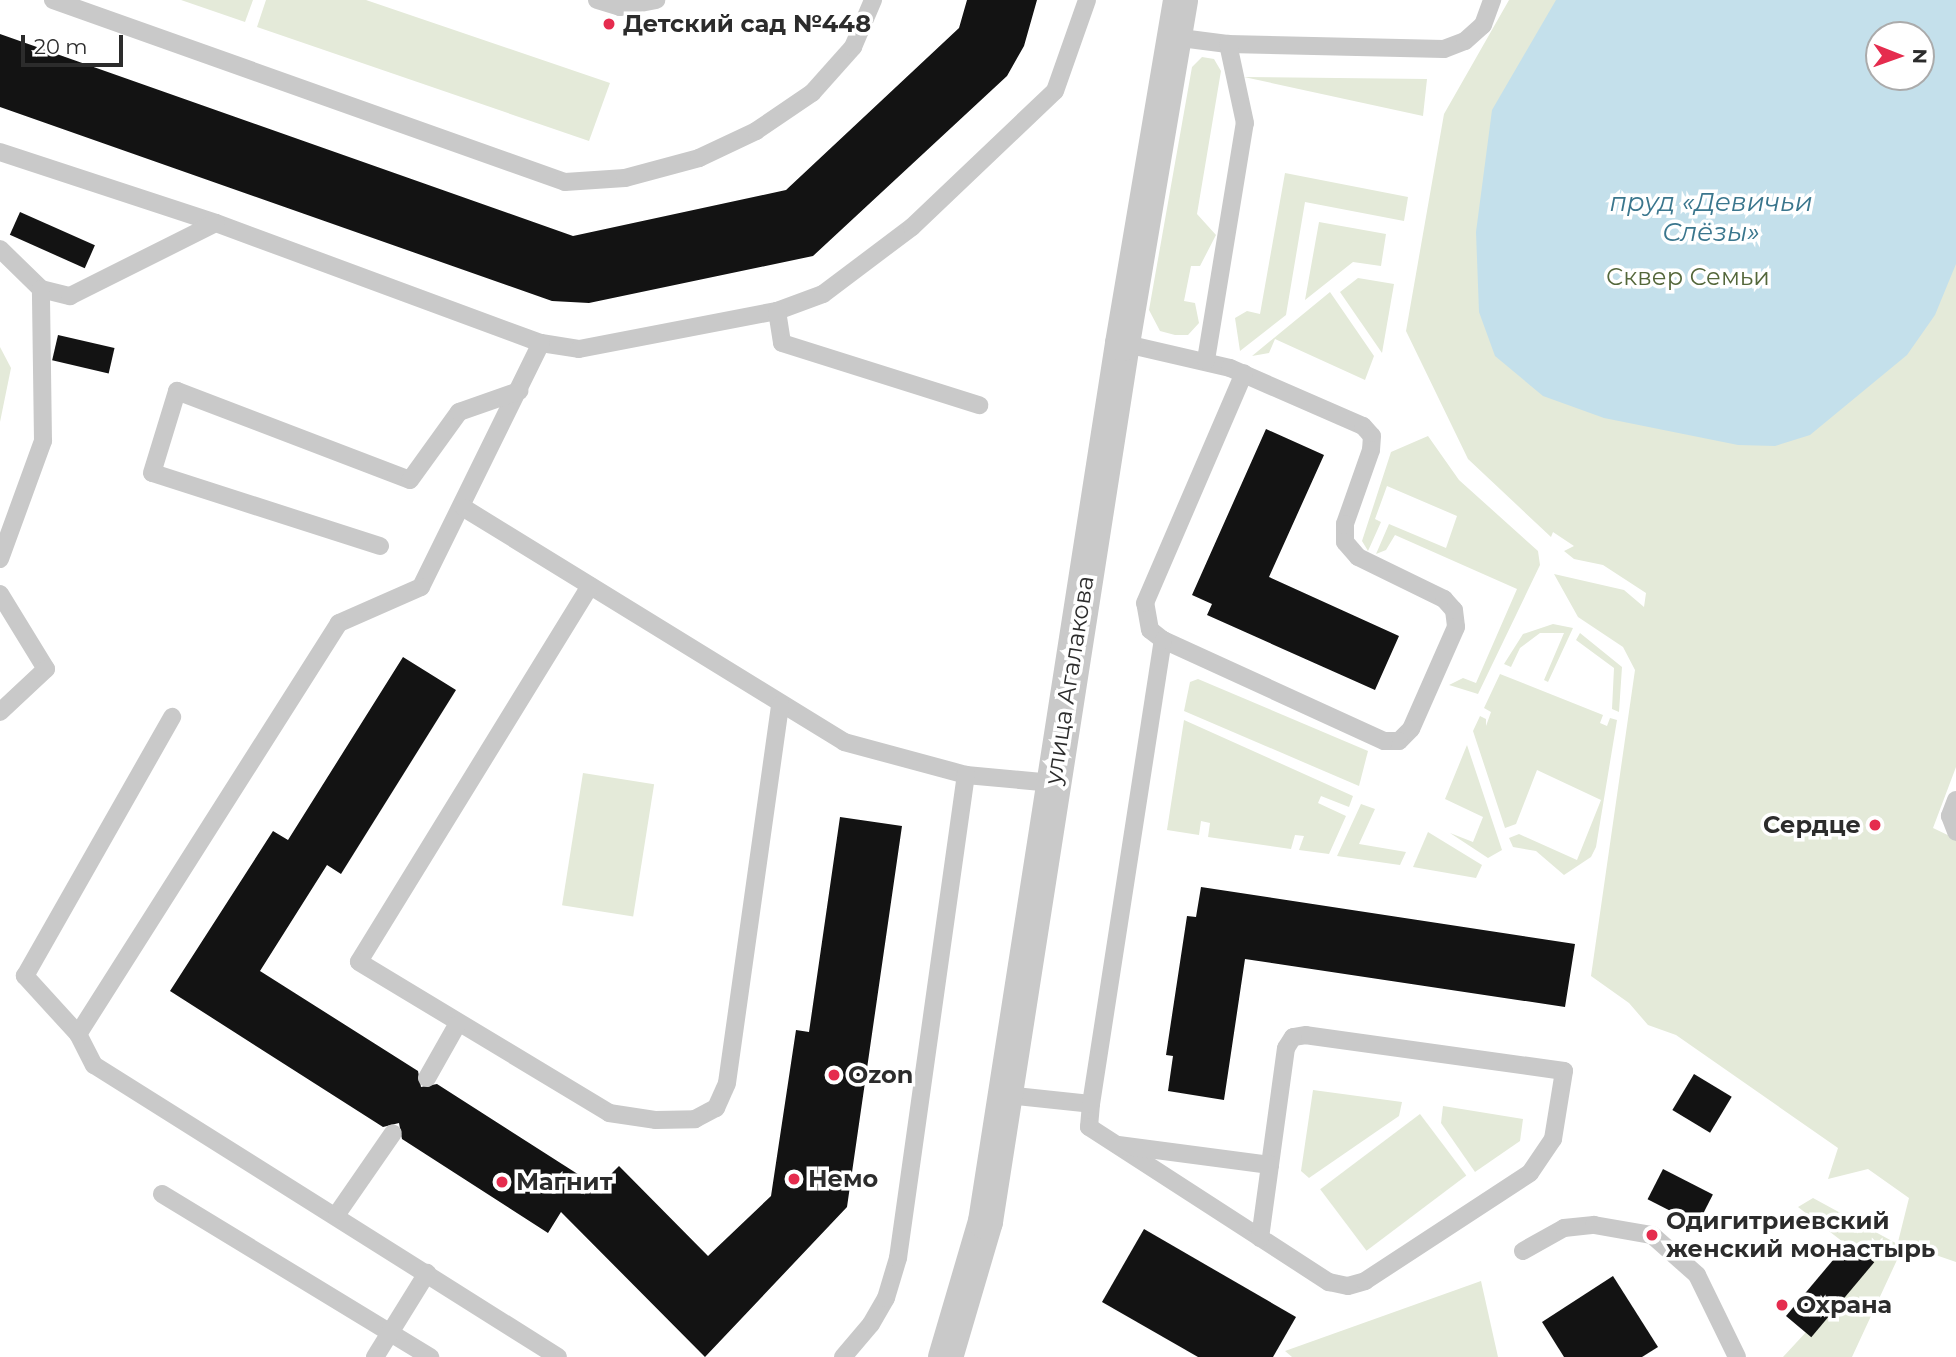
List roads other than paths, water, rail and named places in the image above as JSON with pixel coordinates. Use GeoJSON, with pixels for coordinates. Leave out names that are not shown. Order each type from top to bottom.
{"type":"FeatureCollection","features":[{"type":"Feature","properties":{"kind":"street","name":"улица Агалакова"},"geometry":{"type":"LineString","coordinates":[[946,1357],[985,1221],[1122,343],[1180,0]]}},
{"type":"Feature","properties":{"kind":"lane"},"geometry":{"type":"LineString","coordinates":[[53,0],[565,182],[625,178],[699,158],[756,131],[813,93],[853,47],[873,0]]}},
{"type":"Feature","properties":{"kind":"lane"},"geometry":{"type":"LineString","coordinates":[[597,0],[620,7],[656,0]]}},
{"type":"Feature","properties":{"kind":"lane"},"geometry":{"type":"LineString","coordinates":[[0,152],[216,223],[541,343],[579,349],[778,311],[823,294],[912,227],[1055,91],[1087,0]]}},
{"type":"Feature","properties":{"kind":"lane"},"geometry":{"type":"LineString","coordinates":[[1173,37],[1227,44],[1444,49],[1465,41],[1483,24],[1492,0]]}},
{"type":"Feature","properties":{"kind":"lane"},"geometry":{"type":"LineString","coordinates":[[1206,360],[1245,123],[1227,44]]}},
{"type":"Feature","properties":{"kind":"lane"},"geometry":{"type":"LineString","coordinates":[[0,249],[41,289],[70,296],[216,223]]}},
{"type":"Feature","properties":{"kind":"lane"},"geometry":{"type":"LineString","coordinates":[[0,559],[5,528],[43,440],[41,289]]}},
{"type":"Feature","properties":{"kind":"lane"},"geometry":{"type":"LineString","coordinates":[[778,311],[782,343],[979,405]]}},
{"type":"Feature","properties":{"kind":"lane"},"geometry":{"type":"LineString","coordinates":[[78,1034],[339,623],[421,587],[464,508],[541,343]]}},
{"type":"Feature","properties":{"kind":"lane"},"geometry":{"type":"LineString","coordinates":[[1122,343],[1206,360],[1244,373],[1363,426],[1372,436],[1345,524],[1345,542],[1358,557],[1444,599],[1454,610],[1456,627],[1411,729],[1399,741],[1384,741],[1163,640],[1150,630],[1145,603],[1244,373]]}},
{"type":"Feature","properties":{"kind":"lane"},"geometry":{"type":"LineString","coordinates":[[380,546],[152,473],[177,391],[410,480],[458,412],[519,391]]}},
{"type":"Feature","properties":{"kind":"lane"},"geometry":{"type":"LineString","coordinates":[[464,508],[780,705],[844,741],[966,775],[1053,783]]}},
{"type":"Feature","properties":{"kind":"lane"},"geometry":{"type":"LineString","coordinates":[[590,586],[359,962],[457,1025],[609,1113],[656,1120],[695,1119],[716,1108],[727,1083],[780,705]]}},
{"type":"Feature","properties":{"kind":"lane"},"geometry":{"type":"LineString","coordinates":[[0,594],[46,669],[0,712]]}},
{"type":"Feature","properties":{"kind":"lane"},"geometry":{"type":"LineString","coordinates":[[1163,640],[1089,1128],[1118,1144],[1260,1238],[1329,1282],[1348,1286],[1365,1280],[1530,1173],[1544,1158],[1553,1139],[1564,1071],[1306,1035],[1293,1037],[1286,1048],[1260,1238]]}},
{"type":"Feature","properties":{"kind":"lane"},"geometry":{"type":"LineString","coordinates":[[172,718],[25,976],[78,1034],[94,1065],[337,1214],[558,1357]]}},
{"type":"Feature","properties":{"kind":"lane"},"geometry":{"type":"LineString","coordinates":[[843,1357],[871,1324],[886,1297],[898,1258],[966,775]]}},
{"type":"Feature","properties":{"kind":"lane"},"geometry":{"type":"LineString","coordinates":[[1956,800],[1950,816],[1956,832]]}},
{"type":"Feature","properties":{"kind":"lane"},"geometry":{"type":"LineString","coordinates":[[427,1077],[457,1025]]}},
{"type":"Feature","properties":{"kind":"lane"},"geometry":{"type":"LineString","coordinates":[[1006,1095],[1091,1104]]}},
{"type":"Feature","properties":{"kind":"lane"},"geometry":{"type":"LineString","coordinates":[[337,1214],[393,1133]]}},
{"type":"Feature","properties":{"kind":"lane"},"geometry":{"type":"LineString","coordinates":[[1118,1144],[1270,1165]]}},
{"type":"Feature","properties":{"kind":"lane"},"geometry":{"type":"LineString","coordinates":[[162,1194],[430,1357]]}},
{"type":"Feature","properties":{"kind":"lane"},"geometry":{"type":"LineString","coordinates":[[1523,1251],[1564,1228],[1594,1225],[1652,1235],[1697,1275],[1737,1357]]}},
{"type":"Feature","properties":{"kind":"lane"},"geometry":{"type":"LineString","coordinates":[[376,1357],[427,1273]]}},
{"type":"Feature","properties":{"kind":"water","name":"пруд «Девичьи Слёзы»"},"geometry":{"type":"Polygon","coordinates":[[[1556,0],[1956,0],[1956,264],[1935,315],[1907,355],[1810,435],[1775,446],[1738,445],[1604,418],[1543,396],[1495,356],[1479,312],[1476,232],[1492,110],[1556,0]]]}},
{"type":"Feature","properties":{"kind":"place","name":"Детский сад №448"},"geometry":{"type":"Point","coordinates":[609,24]}},
{"type":"Feature","properties":{"kind":"place","name":"Сердце"},"geometry":{"type":"Point","coordinates":[1875,825]}},
{"type":"Feature","properties":{"kind":"place","name":"Ozon"},"geometry":{"type":"Point","coordinates":[834,1075]}},
{"type":"Feature","properties":{"kind":"place","name":"Немо"},"geometry":{"type":"Point","coordinates":[794,1179]}},
{"type":"Feature","properties":{"kind":"place","name":"Магнит"},"geometry":{"type":"Point","coordinates":[502,1182]}},
{"type":"Feature","properties":{"kind":"place","name":"Одигитриевский женский монастырь"},"geometry":{"type":"Point","coordinates":[1652,1235]}},
{"type":"Feature","properties":{"kind":"place","name":"Охрана"},"geometry":{"type":"Point","coordinates":[1782,1305]}},
{"type":"Feature","properties":{"kind":"park label","name":"Сквер Семьи"},"geometry":{"type":"Point","coordinates":[1688,277]}}]}
